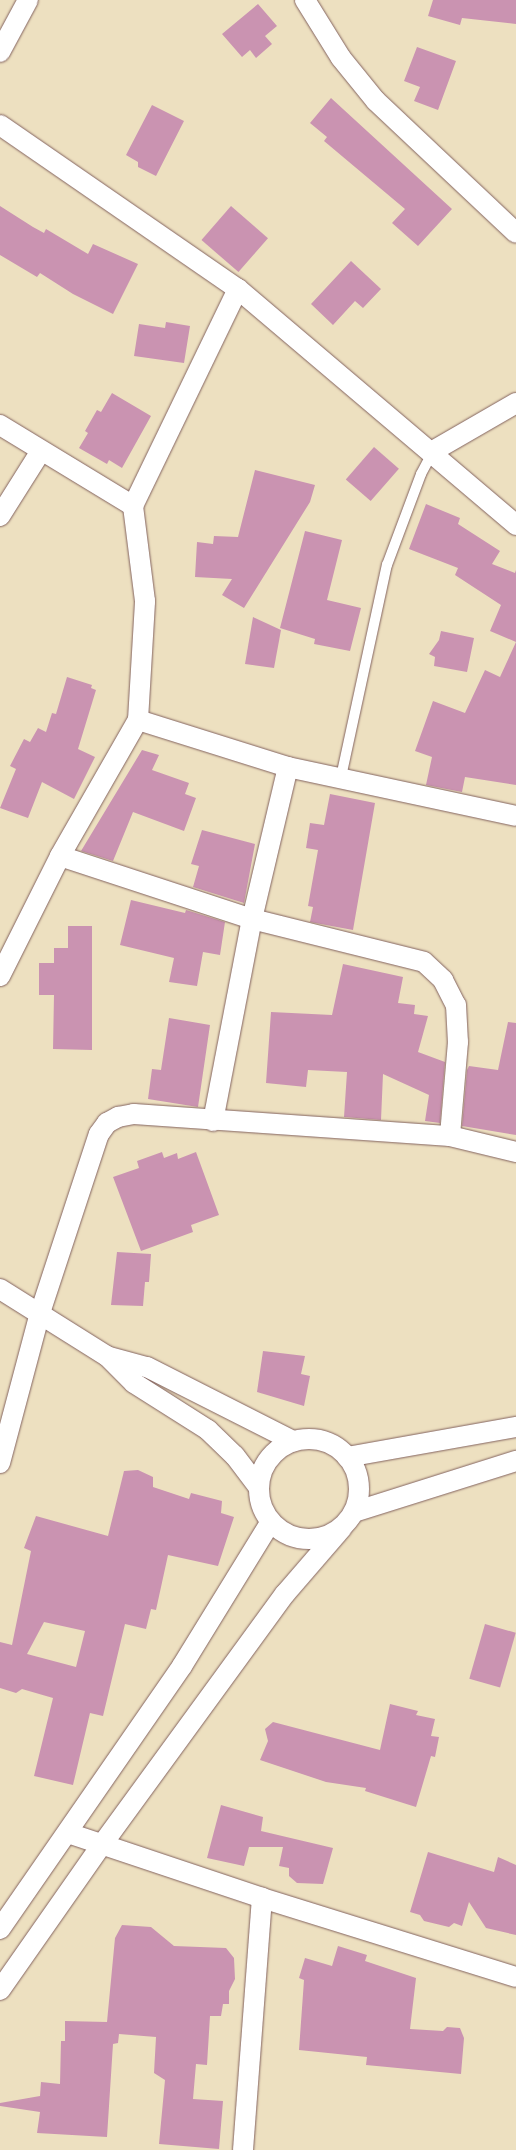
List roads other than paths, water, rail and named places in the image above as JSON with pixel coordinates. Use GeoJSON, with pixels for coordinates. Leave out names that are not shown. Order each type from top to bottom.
{"type":"FeatureCollection","features":[{"type":"Feature","properties":{"kind":"street"},"geometry":{"type":"LineString","coordinates":[[0,52],[28,0]]}},
{"type":"Feature","properties":{"kind":"street"},"geometry":{"type":"LineString","coordinates":[[305,0],[342,58],[376,101],[516,233]]}},
{"type":"Feature","properties":{"kind":"street"},"geometry":{"type":"LineString","coordinates":[[0,125],[238,288],[433,451],[516,525]]}},
{"type":"Feature","properties":{"kind":"street"},"geometry":{"type":"LineString","coordinates":[[0,976],[60,856],[138,720],[145,601],[133,506],[238,288]]}},
{"type":"Feature","properties":{"kind":"street"},"geometry":{"type":"LineString","coordinates":[[433,451],[516,403]]}},
{"type":"Feature","properties":{"kind":"street"},"geometry":{"type":"LineString","coordinates":[[0,424],[41,451],[133,506]]}},
{"type":"Feature","properties":{"kind":"street"},"geometry":{"type":"LineString","coordinates":[[0,516],[41,451]]}},
{"type":"Feature","properties":{"kind":"street"},"geometry":{"type":"LineString","coordinates":[[138,720],[288,767],[341,777],[516,816]]}},
{"type":"Feature","properties":{"kind":"street"},"geometry":{"type":"LineString","coordinates":[[213,1121],[252,919],[288,767]]}},
{"type":"Feature","properties":{"kind":"street"},"geometry":{"type":"LineString","coordinates":[[60,856],[252,919],[424,962],[443,980],[456,1004],[458,1042],[450,1136]]}},
{"type":"Feature","properties":{"kind":"street"},"geometry":{"type":"LineString","coordinates":[[0,1463],[40,1313],[99,1134],[107,1123],[118,1117],[134,1114],[213,1121],[450,1136],[516,1152]]}},
{"type":"Feature","properties":{"kind":"street"},"geometry":{"type":"LineString","coordinates":[[0,1289],[107,1356],[134,1383],[223,1443],[258,1486]]}},
{"type":"Feature","properties":{"kind":"street"},"geometry":{"type":"LineString","coordinates":[[107,1356],[147,1367],[293,1441]]}},
{"type":"Feature","properties":{"kind":"street"},"geometry":{"type":"LineString","coordinates":[[347,1457],[516,1427]]}},
{"type":"Feature","properties":{"kind":"street"},"geometry":{"type":"LineString","coordinates":[[0,1990],[101,1846],[285,1594],[342,1528],[354,1512],[359,1493],[358,1480],[347,1457],[332,1444],[313,1439],[293,1441],[276,1451],[263,1467],[258,1486],[261,1505],[270,1523],[286,1535],[305,1540],[325,1538],[342,1528]]}},
{"type":"Feature","properties":{"kind":"street"},"geometry":{"type":"LineString","coordinates":[[354,1512],[516,1461]]}},
{"type":"Feature","properties":{"kind":"street"},"geometry":{"type":"LineString","coordinates":[[0,1929],[68,1833],[182,1666],[270,1523]]}},
{"type":"Feature","properties":{"kind":"street"},"geometry":{"type":"LineString","coordinates":[[68,1833],[101,1846],[262,1898],[516,1977]]}},
{"type":"Feature","properties":{"kind":"street"},"geometry":{"type":"LineString","coordinates":[[243,2150],[262,1898]]}},
{"type":"Feature","properties":{"kind":"lane"},"geometry":{"type":"LineString","coordinates":[[341,777],[387,565],[421,474],[433,451]]}}]}
